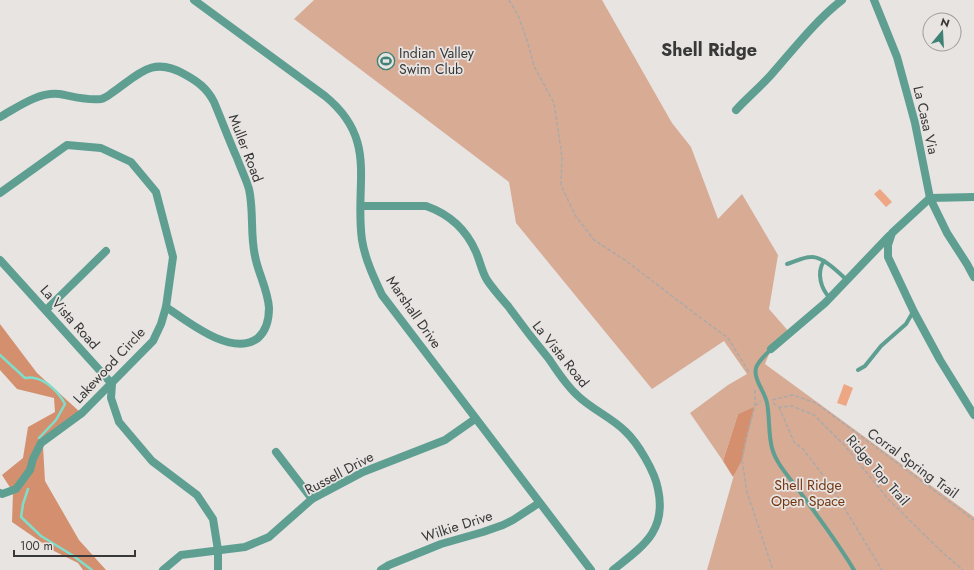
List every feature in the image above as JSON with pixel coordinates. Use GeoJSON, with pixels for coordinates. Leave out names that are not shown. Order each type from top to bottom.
{"type":"FeatureCollection","features":[{"type":"Feature","properties":{"kind":"street","name":"Marshall Drive"},"geometry":{"type":"LineString","coordinates":[[194,0],[334,103],[350,124],[361,156],[362,242],[382,294],[591,570]]}},
{"type":"Feature","properties":{"kind":"street"},"geometry":{"type":"LineString","coordinates":[[736,110],[767,79],[829,10],[842,0]]}},
{"type":"Feature","properties":{"kind":"street","name":"La Casa Via"},"geometry":{"type":"LineString","coordinates":[[874,0],[897,57],[915,123],[930,198],[947,233],[974,277]]}},
{"type":"Feature","properties":{"kind":"street","name":"Muller Road"},"geometry":{"type":"LineString","coordinates":[[0,117],[38,97],[48,94],[93,99],[105,98],[143,71],[159,66],[176,70],[197,81],[208,92],[214,102],[249,190],[252,213],[254,255],[266,290],[269,306],[269,319],[265,330],[252,342],[243,344],[233,343],[208,334],[166,307]]}},
{"type":"Feature","properties":{"kind":"street","name":"Lakewood Circle"},"geometry":{"type":"LineString","coordinates":[[0,193],[67,145],[101,148],[131,162],[156,192],[173,257],[166,307],[161,324],[153,341],[82,413],[41,443],[33,459],[30,470],[16,489],[2,494],[0,493]]}},
{"type":"Feature","properties":{"kind":"street"},"geometry":{"type":"LineString","coordinates":[[771,349],[830,298],[892,234],[930,198],[974,197]]}},
{"type":"Feature","properties":{"kind":"street","name":"La Vista Road"},"geometry":{"type":"LineString","coordinates":[[361,206],[426,206],[455,221],[475,250],[486,279],[576,395],[625,431],[640,450],[648,463],[658,487],[660,500],[659,517],[654,532],[613,570]]}},
{"type":"Feature","properties":{"kind":"street"},"geometry":{"type":"LineString","coordinates":[[892,234],[888,245],[888,257],[914,312],[940,360],[974,415]]}},
{"type":"Feature","properties":{"kind":"street"},"geometry":{"type":"LineString","coordinates":[[46,310],[106,252]]}},
{"type":"Feature","properties":{"kind":"street","name":"La Vista Road"},"geometry":{"type":"LineString","coordinates":[[0,260],[112,384]]}},
{"type":"Feature","properties":{"kind":"street"},"geometry":{"type":"LineString","coordinates":[[112,384],[111,398],[119,422],[152,461],[197,495],[213,519],[218,550],[218,570]]}},
{"type":"Feature","properties":{"kind":"street","name":"Russell Drive"},"geometry":{"type":"LineString","coordinates":[[163,570],[181,554],[245,547],[269,537],[312,499],[363,472],[445,440],[475,418]]}},
{"type":"Feature","properties":{"kind":"street"},"geometry":{"type":"LineString","coordinates":[[276,452],[312,499]]}},
{"type":"Feature","properties":{"kind":"street","name":"Wilkie Drive"},"geometry":{"type":"LineString","coordinates":[[381,570],[389,565],[441,544],[503,525],[539,502]]}},
{"type":"Feature","properties":{"kind":"lane"},"geometry":{"type":"LineString","coordinates":[[787,264],[810,257],[819,258],[847,280]]}},
{"type":"Feature","properties":{"kind":"lane"},"geometry":{"type":"LineString","coordinates":[[824,261],[820,267],[822,285],[824,292],[830,298]]}},
{"type":"Feature","properties":{"kind":"lane"},"geometry":{"type":"LineString","coordinates":[[858,370],[865,366],[881,346],[906,324],[914,312]]}},
{"type":"Feature","properties":{"kind":"lane"},"geometry":{"type":"LineString","coordinates":[[771,349],[759,362],[756,369],[757,377],[768,400],[772,449],[775,456],[840,546],[854,570]]}},
{"type":"Feature","properties":{"kind":"path"},"geometry":{"type":"LineString","coordinates":[[509,0],[518,15],[534,66],[554,103],[562,157],[561,185],[575,216],[594,240],[625,260],[728,338],[751,377]]}},
{"type":"Feature","properties":{"kind":"path"},"geometry":{"type":"LineString","coordinates":[[755,388],[755,406],[742,460],[747,492],[773,570]]}},
{"type":"Feature","properties":{"kind":"path","name":"Corral Spring Trail"},"geometry":{"type":"LineString","coordinates":[[755,406],[760,401],[793,395],[816,403],[974,520]]}},
{"type":"Feature","properties":{"kind":"path"},"geometry":{"type":"LineString","coordinates":[[768,400],[779,408],[794,442],[803,449],[831,486],[882,570]]}},
{"type":"Feature","properties":{"kind":"path","name":"Ridge Top Trail"},"geometry":{"type":"LineString","coordinates":[[779,408],[792,406],[814,415],[845,446],[888,499],[943,553],[963,570]]}},
{"type":"Feature","properties":{"kind":"green space","name":"Shell Ridge Open Space"},"geometry":{"type":"Polygon","coordinates":[[[314,0],[602,0],[672,123],[691,147],[718,219],[742,194],[778,255],[769,309],[790,333],[771,349],[765,364],[974,517],[974,570],[707,570],[753,408],[738,414],[723,461],[690,413],[728,385],[747,374],[724,341],[652,389],[516,223],[509,182],[294,19],[314,0]]]}},
{"type":"Feature","properties":{"kind":"shaded area"},"geometry":{"type":"Polygon","coordinates":[[[0,324],[37,373],[80,412],[43,446],[45,481],[79,540],[106,570],[83,570],[78,563],[54,551],[12,522],[13,492],[2,475],[23,458],[28,427],[55,412],[54,398],[17,389],[0,370],[0,324]]]}},
{"type":"Feature","properties":{"kind":"shaded area"},"geometry":{"type":"Polygon","coordinates":[[[754,407],[742,460],[733,477],[723,461],[738,414],[754,407]]]}},
{"type":"Feature","properties":{"kind":"building"},"geometry":{"type":"Polygon","coordinates":[[[880,189],[892,202],[886,207],[874,194],[880,189]]]}},
{"type":"Feature","properties":{"kind":"building"},"geometry":{"type":"Polygon","coordinates":[[[844,384],[853,388],[846,406],[837,403],[844,384]]]}},
{"type":"Feature","properties":{"kind":"waterway"},"geometry":{"type":"LineString","coordinates":[[0,355],[25,378],[39,379],[48,384],[56,391],[65,404],[56,420],[39,438]]}},
{"type":"Feature","properties":{"kind":"waterway"},"geometry":{"type":"LineString","coordinates":[[28,489],[23,504],[21,517],[41,536],[72,555],[92,570]]}},
{"type":"Feature","properties":{"kind":"place","name":"Indian Valley Swim Club"},"geometry":{"type":"Point","coordinates":[386,61]}},
{"type":"Feature","properties":{"kind":"district","name":"Shell Ridge"},"geometry":{"type":"Point","coordinates":[709,50]}}]}
